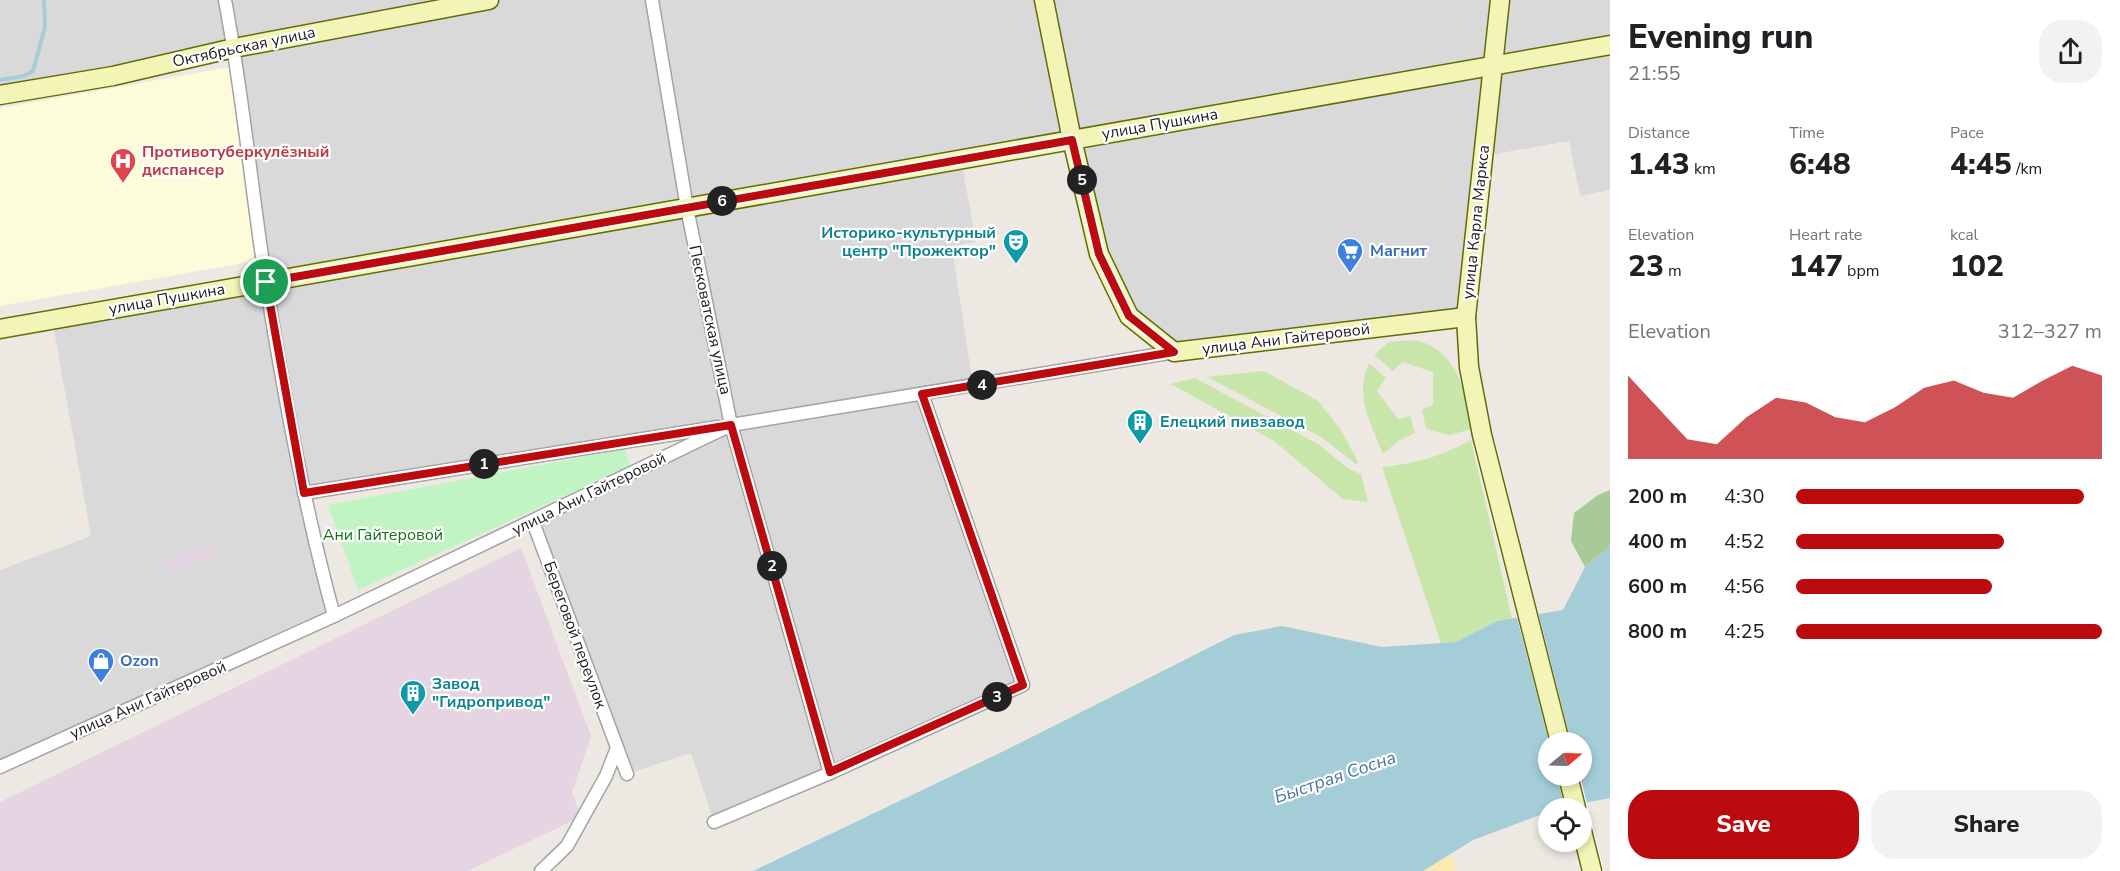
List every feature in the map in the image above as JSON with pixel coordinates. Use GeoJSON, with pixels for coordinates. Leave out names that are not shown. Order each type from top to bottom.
{"type":"FeatureCollection","features":[{"type":"Feature","properties":{"kind":"street"},"geometry":{"type":"LineString","coordinates":[[225,0],[234,48],[266,282],[304,493],[334,616]]}},
{"type":"Feature","properties":{"kind":"street","name":"Октябрьская улица"},"geometry":{"type":"LineString","coordinates":[[0,95],[113,76],[234,48],[489,0]]}},
{"type":"Feature","properties":{"kind":"street","name":"Песковатская улица"},"geometry":{"type":"LineString","coordinates":[[652,0],[687,207],[731,425],[830,772]]}},
{"type":"Feature","properties":{"kind":"street"},"geometry":{"type":"LineString","coordinates":[[1044,0],[1072,140],[1099,254],[1129,316],[1174,352]]}},
{"type":"Feature","properties":{"kind":"street","name":"улица Карла Маркса"},"geometry":{"type":"LineString","coordinates":[[1500,0],[1466,317],[1469,367],[1484,443],[1557,732]]}},
{"type":"Feature","properties":{"kind":"street","name":"улица Пушкина"},"geometry":{"type":"LineString","coordinates":[[0,328],[1610,45]]}},
{"type":"Feature","properties":{"kind":"street","name":"улица Ани Гайтеровой"},"geometry":{"type":"LineString","coordinates":[[0,767],[334,616],[731,425],[1174,352],[1466,317]]}},
{"type":"Feature","properties":{"kind":"street"},"geometry":{"type":"LineString","coordinates":[[714,822],[1023,685],[922,394]]}},
{"type":"Feature","properties":{"kind":"street"},"geometry":{"type":"LineString","coordinates":[[304,493],[731,425]]}},
{"type":"Feature","properties":{"kind":"street","name":"Береговой переулок"},"geometry":{"type":"LineString","coordinates":[[533,522],[627,774]]}},
{"type":"Feature","properties":{"kind":"street"},"geometry":{"type":"LineString","coordinates":[[541,871],[567,846],[606,776],[617,748]]}},
{"type":"Feature","properties":{"kind":"street"},"geometry":{"type":"LineString","coordinates":[[1587,852],[1592,871]]}},
{"type":"Feature","properties":{"kind":"shaded area"},"geometry":{"type":"Polygon","coordinates":[[[0,0],[1610,0],[1610,190],[1580,196],[1569,141],[1484,156],[1466,317],[1174,352],[1129,316],[1099,254],[1072,140],[961,159],[976,242],[952,247],[973,386],[922,394],[1023,685],[714,822],[691,753],[627,774],[533,522],[728,427],[304,493],[334,616],[0,767],[0,570],[91,536],[52,319],[266,282],[234,48],[0,95],[0,0]]]}},
{"type":"Feature","properties":{"kind":"shaded area","name":"Противотуберкулёзный диспансер"},"geometry":{"type":"Polygon","coordinates":[[[230,67],[255,261],[0,306],[0,108],[230,67]]]}},
{"type":"Feature","properties":{"kind":"shaded area"},"geometry":{"type":"Polygon","coordinates":[[[211,544],[215,555],[169,571],[165,561],[211,544]]]}},
{"type":"Feature","properties":{"kind":"shaded area"},"geometry":{"type":"Polygon","coordinates":[[[521,548],[591,736],[572,792],[581,817],[467,871],[0,871],[0,802],[521,548]]]}},
{"type":"Feature","properties":{"kind":"green space"},"geometry":{"type":"Polygon","coordinates":[[[1418,341],[1431,346],[1451,364],[1463,389],[1471,429],[1450,435],[1426,429],[1422,410],[1433,405],[1433,372],[1402,362],[1393,371],[1374,355],[1389,342],[1418,341]]]}},
{"type":"Feature","properties":{"kind":"green space"},"geometry":{"type":"Polygon","coordinates":[[[1369,363],[1386,378],[1377,391],[1398,419],[1410,416],[1415,433],[1398,441],[1383,454],[1369,420],[1364,398],[1363,387],[1369,363]]]}},
{"type":"Feature","properties":{"kind":"green space"},"geometry":{"type":"Polygon","coordinates":[[[1264,371],[1318,401],[1341,430],[1358,462],[1356,464],[1321,437],[1207,377],[1264,371]]]}},
{"type":"Feature","properties":{"kind":"green space"},"geometry":{"type":"Polygon","coordinates":[[[1195,378],[1318,444],[1349,469],[1361,474],[1368,502],[1343,499],[1274,441],[1171,384],[1195,378]]]}},
{"type":"Feature","properties":{"kind":"green space"},"geometry":{"type":"Polygon","coordinates":[[[1471,440],[1512,619],[1497,621],[1456,642],[1441,643],[1382,467],[1428,458],[1450,451],[1471,440]]]}},
{"type":"Feature","properties":{"kind":"green space","name":"Ани Гайтеровой"},"geometry":{"type":"Polygon","coordinates":[[[625,449],[630,466],[358,590],[328,505],[625,449]]]}},
{"type":"Feature","properties":{"kind":"green space"},"geometry":{"type":"Polygon","coordinates":[[[1610,490],[1610,546],[1585,567],[1571,541],[1574,513],[1598,495],[1610,490]]]}},
{"type":"Feature","properties":{"kind":"sand"},"geometry":{"type":"Polygon","coordinates":[[[1446,857],[1455,860],[1455,871],[1423,871],[1446,857]]]}},
{"type":"Feature","properties":{"kind":"water","name":"Быстрая Сосна"},"geometry":{"type":"Polygon","coordinates":[[[1610,546],[1610,798],[1592,801],[1592,798],[1538,798],[1538,816],[1473,840],[1423,871],[753,871],[1004,751],[1234,635],[1282,626],[1382,647],[1456,642],[1497,621],[1563,610],[1585,567],[1610,546]]]}},
{"type":"Feature","properties":{"kind":"pier"},"geometry":{"type":"Polygon","coordinates":[[[1495,441],[1568,732],[1546,732],[1473,446],[1495,441]]]}},
{"type":"Feature","properties":{"kind":"pier"},"geometry":{"type":"Polygon","coordinates":[[[1560,786],[1583,786],[1586,798],[1562,798],[1560,786]]]}},
{"type":"Feature","properties":{"kind":"pier"},"geometry":{"type":"Polygon","coordinates":[[[1592,824],[1604,871],[1581,871],[1576,852],[1592,852],[1592,824]]]}},
{"type":"Feature","properties":{"kind":"waterway"},"geometry":{"type":"LineString","coordinates":[[0,80],[24,76],[33,71],[45,27],[44,0]]}},
{"type":"Feature","properties":{"kind":"place","name":"Противотуберкулёзный диспансер"},"geometry":{"type":"Point","coordinates":[123,184]}},
{"type":"Feature","properties":{"kind":"place","name":"Историко-культурный центр \"Прожектор\""},"geometry":{"type":"Point","coordinates":[1016,265]}},
{"type":"Feature","properties":{"kind":"place","name":"Магнит"},"geometry":{"type":"Point","coordinates":[1350,274]}},
{"type":"Feature","properties":{"kind":"place","name":"Елецкий пивзавод"},"geometry":{"type":"Point","coordinates":[1140,445]}},
{"type":"Feature","properties":{"kind":"place","name":"Ozon"},"geometry":{"type":"Point","coordinates":[101,684]}},
{"type":"Feature","properties":{"kind":"place","name":"Завод \"Гидропривод\""},"geometry":{"type":"Point","coordinates":[413,716]}},
{"type":"Feature","properties":{"kind":"route"},"geometry":{"type":"LineString","coordinates":[[1072,140],[1099,254],[1129,316],[1174,352],[922,394],[1023,685],[830,772],[731,425],[304,493],[266,282],[1072,140]]}}]}
